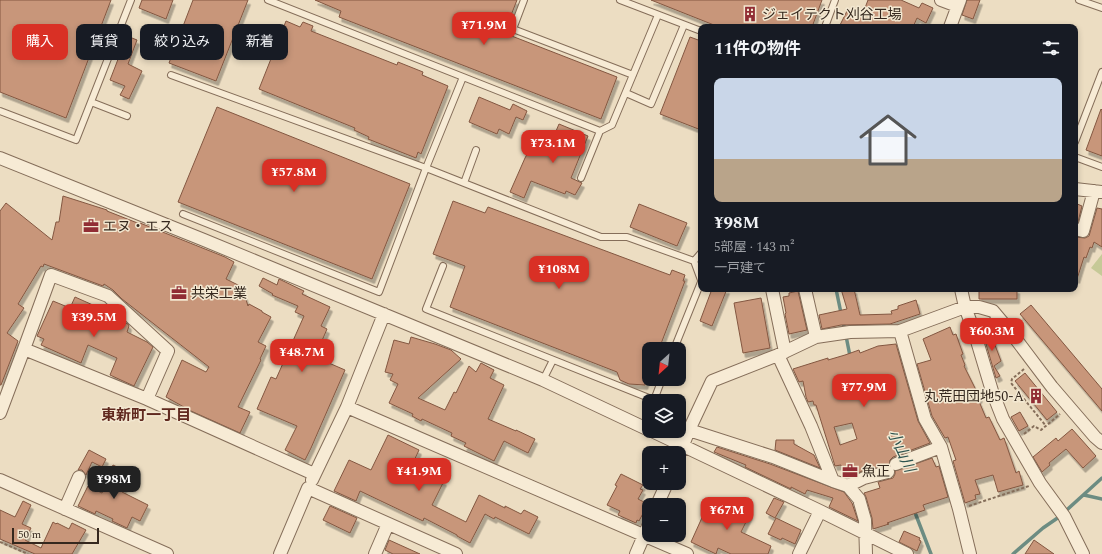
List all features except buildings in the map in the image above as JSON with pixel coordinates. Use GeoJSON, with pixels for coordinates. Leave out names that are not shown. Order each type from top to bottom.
{"type":"FeatureCollection","features":[{"type":"Feature","properties":{"kind":"street"},"geometry":{"type":"LineString","coordinates":[[941,0],[958,3],[951,24]]}},
{"type":"Feature","properties":{"kind":"street"},"geometry":{"type":"LineString","coordinates":[[0,158],[197,237],[543,380],[642,427]]}},
{"type":"Feature","properties":{"kind":"street"},"geometry":{"type":"LineString","coordinates":[[1078,189],[1098,192],[1083,231],[1078,230]]}},
{"type":"Feature","properties":{"kind":"street"},"geometry":{"type":"LineString","coordinates":[[0,413],[51,275],[108,296],[168,351],[147,399]]}},
{"type":"Feature","properties":{"kind":"street"},"geometry":{"type":"LineString","coordinates":[[772,292],[782,353],[833,481]]}},
{"type":"Feature","properties":{"kind":"street"},"geometry":{"type":"LineString","coordinates":[[806,292],[816,337]]}},
{"type":"Feature","properties":{"kind":"street"},"geometry":{"type":"LineString","coordinates":[[962,292],[965,307],[974,331],[992,391],[1003,419],[1040,483],[1061,511],[1083,554]]}},
{"type":"Feature","properties":{"kind":"street"},"geometry":{"type":"LineString","coordinates":[[683,446],[712,381],[782,353],[816,337],[850,332],[900,330],[965,307],[978,307],[993,311],[1069,407],[1102,443]]}},
{"type":"Feature","properties":{"kind":"street"},"geometry":{"type":"LineString","coordinates":[[280,554],[314,474],[347,407],[384,314]]}},
{"type":"Feature","properties":{"kind":"street"},"geometry":{"type":"LineString","coordinates":[[900,330],[925,419],[941,447],[970,554]]}},
{"type":"Feature","properties":{"kind":"street"},"geometry":{"type":"LineString","coordinates":[[24,349],[147,399],[314,474]]}},
{"type":"Feature","properties":{"kind":"street"},"geometry":{"type":"LineString","coordinates":[[347,407],[642,528]]}},
{"type":"Feature","properties":{"kind":"street"},"geometry":{"type":"LineString","coordinates":[[689,430],[773,457],[848,486],[859,499],[865,520],[866,554]]}},
{"type":"Feature","properties":{"kind":"street"},"geometry":{"type":"LineString","coordinates":[[663,438],[675,446]]}},
{"type":"Feature","properties":{"kind":"street"},"geometry":{"type":"LineString","coordinates":[[848,486],[941,447]]}},
{"type":"Feature","properties":{"kind":"street"},"geometry":{"type":"LineString","coordinates":[[686,452],[820,511],[907,554]]}},
{"type":"Feature","properties":{"kind":"street"},"geometry":{"type":"LineString","coordinates":[[64,509],[79,477]]}},
{"type":"Feature","properties":{"kind":"street"},"geometry":{"type":"LineString","coordinates":[[0,480],[153,551],[167,554]]}},
{"type":"Feature","properties":{"kind":"street"},"geometry":{"type":"LineString","coordinates":[[308,488],[456,554]]}},
{"type":"Feature","properties":{"kind":"street"},"geometry":{"type":"LineString","coordinates":[[799,554],[820,511]]}},
{"type":"Feature","properties":{"kind":"street"},"geometry":{"type":"LineString","coordinates":[[375,554],[388,524]]}},
{"type":"Feature","properties":{"kind":"street"},"geometry":{"type":"LineString","coordinates":[[636,554],[642,541]]}},
{"type":"Feature","properties":{"kind":"street"},"geometry":{"type":"LineString","coordinates":[[667,542],[687,554]]}},
{"type":"Feature","properties":{"kind":"lane"},"geometry":{"type":"LineString","coordinates":[[0,111],[76,140],[131,0]]}},
{"type":"Feature","properties":{"kind":"lane"},"geometry":{"type":"LineString","coordinates":[[268,0],[600,131]]}},
{"type":"Feature","properties":{"kind":"lane"},"geometry":{"type":"LineString","coordinates":[[524,0],[513,29],[633,75]]}},
{"type":"Feature","properties":{"kind":"lane"},"geometry":{"type":"LineString","coordinates":[[620,0],[698,30]]}},
{"type":"Feature","properties":{"kind":"lane"},"geometry":{"type":"LineString","coordinates":[[826,24],[835,0]]}},
{"type":"Feature","properties":{"kind":"lane"},"geometry":{"type":"LineString","coordinates":[[1079,0],[1102,8]]}},
{"type":"Feature","properties":{"kind":"lane"},"geometry":{"type":"LineString","coordinates":[[581,178],[600,131],[612,125],[658,15]]}},
{"type":"Feature","properties":{"kind":"lane"},"geometry":{"type":"LineString","coordinates":[[626,93],[651,104],[684,25]]}},
{"type":"Feature","properties":{"kind":"lane"},"geometry":{"type":"LineString","coordinates":[[1078,134],[1102,72]]}},
{"type":"Feature","properties":{"kind":"lane"},"geometry":{"type":"LineString","coordinates":[[171,75],[426,168],[601,237],[627,237],[694,261]]}},
{"type":"Feature","properties":{"kind":"lane"},"geometry":{"type":"LineString","coordinates":[[183,214],[379,292],[426,168],[463,77]]}},
{"type":"Feature","properties":{"kind":"lane"},"geometry":{"type":"LineString","coordinates":[[91,102],[127,116]]}},
{"type":"Feature","properties":{"kind":"lane"},"geometry":{"type":"LineString","coordinates":[[464,183],[476,150]]}},
{"type":"Feature","properties":{"kind":"lane"},"geometry":{"type":"LineString","coordinates":[[1078,158],[1102,167]]}},
{"type":"Feature","properties":{"kind":"lane"},"geometry":{"type":"LineString","coordinates":[[694,261],[698,256]]}},
{"type":"Feature","properties":{"kind":"lane"},"geometry":{"type":"LineString","coordinates":[[694,261],[698,272]]}},
{"type":"Feature","properties":{"kind":"lane"},"geometry":{"type":"LineString","coordinates":[[443,266],[426,309],[654,400],[659,386]]}},
{"type":"Feature","properties":{"kind":"lane"},"geometry":{"type":"LineString","coordinates":[[677,342],[698,289]]}},
{"type":"Feature","properties":{"kind":"lane"},"geometry":{"type":"LineString","coordinates":[[543,380],[553,360]]}},
{"type":"Feature","properties":{"kind":"path"},"geometry":{"type":"LineString","coordinates":[[1032,362],[1012,379],[1011,382],[1046,426]]}},
{"type":"Feature","properties":{"kind":"path"},"geometry":{"type":"LineString","coordinates":[[1014,440],[1034,426],[1042,430],[1069,407]]}},
{"type":"Feature","properties":{"kind":"path"},"geometry":{"type":"LineString","coordinates":[[959,509],[1040,483]]}},
{"type":"Feature","properties":{"kind":"path"},"geometry":{"type":"LineString","coordinates":[[0,542],[28,554]]}},
{"type":"Feature","properties":{"kind":"green space"},"geometry":{"type":"Polygon","coordinates":[[[1102,254],[1102,276],[1091,268],[1102,254]]]}},
{"type":"Feature","properties":{"kind":"waterway","name":"小山川"},"geometry":{"type":"LineString","coordinates":[[837,292],[841,313]]}},
{"type":"Feature","properties":{"kind":"waterway","name":"小山川"},"geometry":{"type":"LineString","coordinates":[[843,321],[850,356]]}},
{"type":"Feature","properties":{"kind":"waterway"},"geometry":{"type":"LineString","coordinates":[[1013,554],[1043,528],[1059,517],[1102,478]]}},
{"type":"Feature","properties":{"kind":"waterway"},"geometry":{"type":"LineString","coordinates":[[1084,495],[1102,499]]}},
{"type":"Feature","properties":{"kind":"waterway","name":"小山川"},"geometry":{"type":"LineString","coordinates":[[914,510],[931,554]]}},
{"type":"Feature","properties":{"kind":"place","name":"ジェイテクト刈谷工場"},"geometry":{"type":"Point","coordinates":[750,14]}},
{"type":"Feature","properties":{"kind":"place","name":"エヌ・エス"},"geometry":{"type":"Point","coordinates":[91,226]}},
{"type":"Feature","properties":{"kind":"place","name":"共栄工業"},"geometry":{"type":"Point","coordinates":[179,293]}},
{"type":"Feature","properties":{"kind":"place","name":"丸荒田団地50-A"},"geometry":{"type":"Point","coordinates":[1036,396]}},
{"type":"Feature","properties":{"kind":"place","name":"魚正"},"geometry":{"type":"Point","coordinates":[850,471]}},
{"type":"Feature","properties":{"kind":"district","name":"東新町一丁目"},"geometry":{"type":"Point","coordinates":[146,415]}}]}
